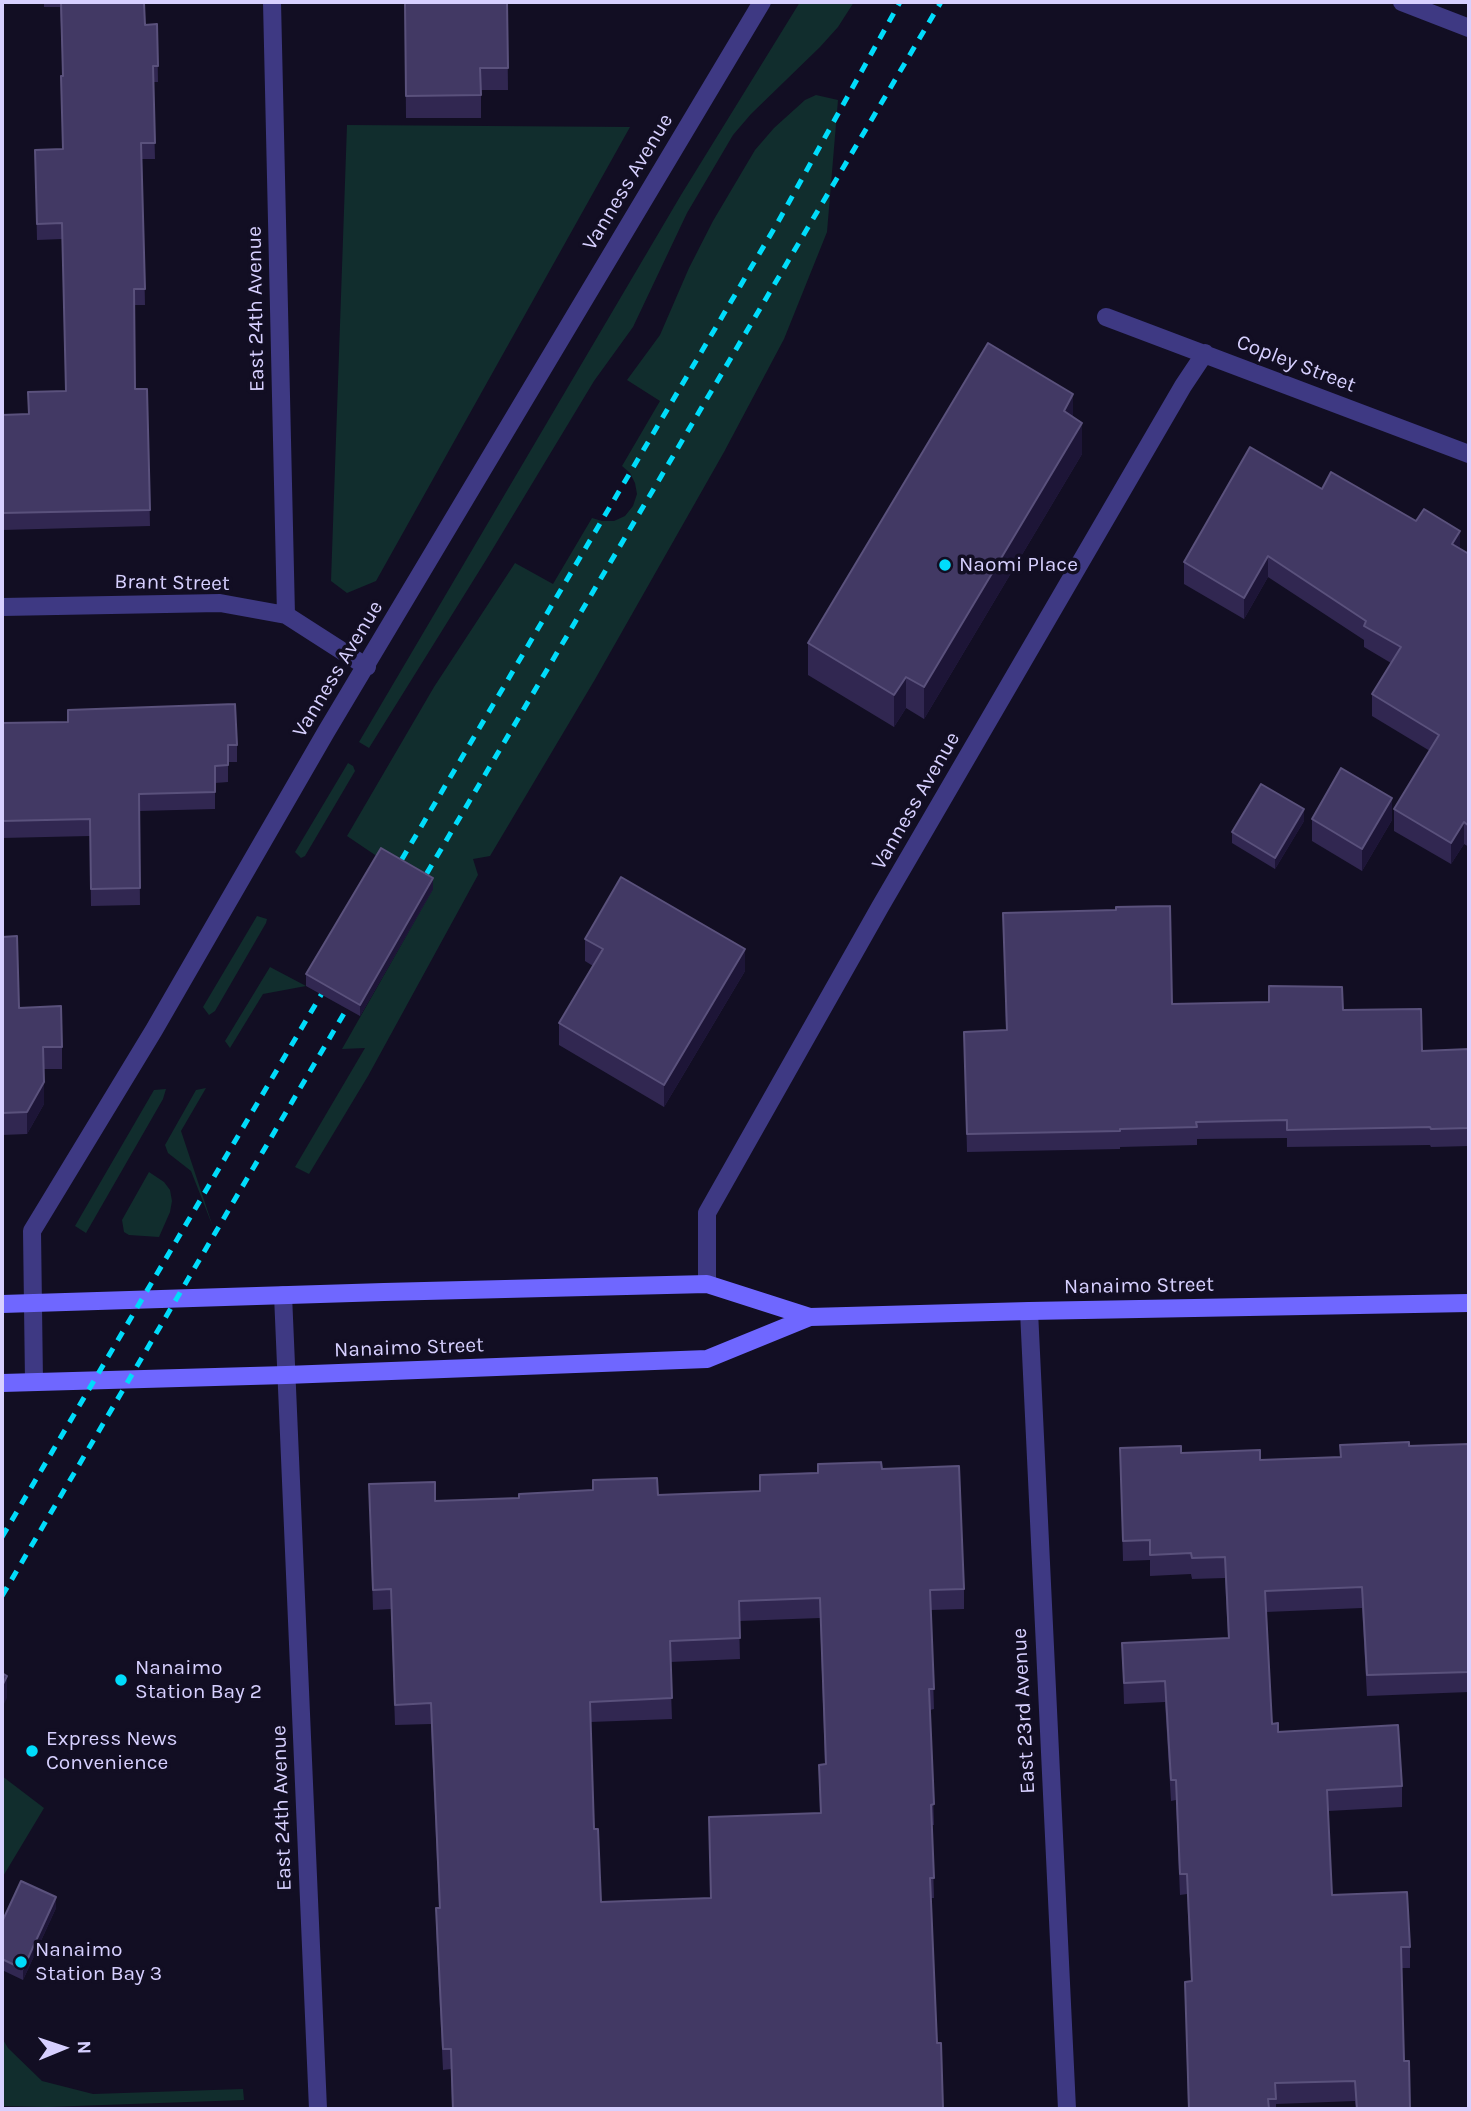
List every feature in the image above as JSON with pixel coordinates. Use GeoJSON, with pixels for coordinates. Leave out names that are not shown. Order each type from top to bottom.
{"type":"FeatureCollection","features":[{"type":"Feature","properties":{"kind":"main road","name":"Nanaimo Street"},"geometry":{"type":"LineString","coordinates":[[2,1304],[707,1284],[810,1317],[1469,1303]]}},
{"type":"Feature","properties":{"kind":"main road","name":"Nanaimo Street"},"geometry":{"type":"LineString","coordinates":[[2,1383],[286,1376],[707,1359],[810,1317]]}},
{"type":"Feature","properties":{"kind":"street","name":"East 24th Avenue"},"geometry":{"type":"LineString","coordinates":[[272,2],[286,615]]}},
{"type":"Feature","properties":{"kind":"street","name":"Vanness Avenue"},"geometry":{"type":"LineString","coordinates":[[34,1382],[32,1231],[161,1019],[326,732],[762,2]]}},
{"type":"Feature","properties":{"kind":"street"},"geometry":{"type":"LineString","coordinates":[[1402,2],[1469,28]]}},
{"type":"Feature","properties":{"kind":"street","name":"Copley Street"},"geometry":{"type":"LineString","coordinates":[[1107,317],[1469,454]]}},
{"type":"Feature","properties":{"kind":"street","name":"Vanness Avenue"},"geometry":{"type":"LineString","coordinates":[[707,1284],[707,1213],[880,907],[1205,354]]}},
{"type":"Feature","properties":{"kind":"street","name":"Brant Street"},"geometry":{"type":"LineString","coordinates":[[2,607],[220,603],[286,615],[367,667]]}},
{"type":"Feature","properties":{"kind":"street","name":"East 24th Avenue"},"geometry":{"type":"LineString","coordinates":[[283,1295],[318,2109]]}},
{"type":"Feature","properties":{"kind":"street","name":"East 23rd Avenue"},"geometry":{"type":"LineString","coordinates":[[1029,1311],[1067,2109]]}},
{"type":"Feature","properties":{"kind":"green space"},"geometry":{"type":"Polygon","coordinates":[[[800,2],[854,2],[838,27],[820,47],[733,135],[687,213],[633,327],[594,381],[369,748],[359,742],[681,195],[800,2]]]}},
{"type":"Feature","properties":{"kind":"green space"},"geometry":{"type":"Polygon","coordinates":[[[816,95],[838,100],[827,232],[784,339],[724,452],[594,681],[490,856],[473,859],[478,875],[368,1076],[309,1174],[295,1167],[365,1048],[342,1049],[433,889],[347,836],[434,687],[515,563],[553,584],[592,518],[614,521],[625,516],[633,506],[637,494],[635,483],[630,473],[622,466],[660,401],[627,380],[660,335],[713,221],[755,150],[774,128],[805,100],[816,95]]]}},
{"type":"Feature","properties":{"kind":"green space"},"geometry":{"type":"Polygon","coordinates":[[[347,125],[630,127],[376,581],[347,593],[331,581],[347,125]]]}},
{"type":"Feature","properties":{"kind":"green space"},"geometry":{"type":"Polygon","coordinates":[[[348,763],[355,771],[305,856],[301,858],[295,852],[348,763]]]}},
{"type":"Feature","properties":{"kind":"green space"},"geometry":{"type":"Polygon","coordinates":[[[257,916],[267,919],[266,923],[215,1011],[209,1015],[203,1007],[257,916]]]}},
{"type":"Feature","properties":{"kind":"green space"},"geometry":{"type":"Polygon","coordinates":[[[270,967],[306,986],[263,994],[230,1048],[225,1041],[270,967]]]}},
{"type":"Feature","properties":{"kind":"green space"},"geometry":{"type":"Polygon","coordinates":[[[206,1088],[181,1131],[213,1227],[191,1171],[168,1153],[165,1145],[196,1090],[206,1088]]]}},
{"type":"Feature","properties":{"kind":"green space"},"geometry":{"type":"Polygon","coordinates":[[[166,1089],[163,1099],[86,1233],[75,1226],[154,1090],[166,1089]]]}},
{"type":"Feature","properties":{"kind":"green space"},"geometry":{"type":"Polygon","coordinates":[[[149,1172],[164,1182],[170,1190],[170,1212],[159,1237],[129,1235],[124,1232],[122,1220],[149,1172]]]}},
{"type":"Feature","properties":{"kind":"green space"},"geometry":{"type":"Polygon","coordinates":[[[2,1776],[44,1808],[2,1878],[2,1776]]]}},
{"type":"Feature","properties":{"kind":"green space"},"geometry":{"type":"Polygon","coordinates":[[[2,2038],[8,2048],[42,2081],[93,2094],[243,2089],[244,2100],[47,2107],[2,2106],[2,2038]]]}},
{"type":"Feature","properties":{"kind":"building"},"geometry":{"type":"Polygon","coordinates":[[[61,2],[142,2],[145,25],[157,24],[158,66],[153,66],[155,143],[141,143],[145,289],[134,289],[135,389],[147,389],[150,510],[2,513],[2,415],[29,414],[28,392],[66,391],[62,223],[37,224],[35,150],[63,149],[61,2]]]}},
{"type":"Feature","properties":{"kind":"building"},"geometry":{"type":"Polygon","coordinates":[[[405,2],[507,2],[508,68],[480,68],[481,95],[406,96],[405,2]]]}},
{"type":"Feature","properties":{"kind":"building","name":"Naomi Place"},"geometry":{"type":"Polygon","coordinates":[[[988,343],[1073,394],[1064,411],[1082,423],[924,687],[906,677],[894,695],[808,643],[988,343]]]}},
{"type":"Feature","properties":{"kind":"building"},"geometry":{"type":"Polygon","coordinates":[[[1250,447],[1322,489],[1331,472],[1416,521],[1424,509],[1460,531],[1452,544],[1469,554],[1469,826],[1464,822],[1451,843],[1394,809],[1439,735],[1372,694],[1401,647],[1364,626],[1366,621],[1268,556],[1244,598],[1184,562],[1250,447]]]}},
{"type":"Feature","properties":{"kind":"building"},"geometry":{"type":"Polygon","coordinates":[[[235,704],[237,745],[228,745],[228,765],[215,766],[215,792],[139,794],[140,888],[91,889],[90,819],[2,821],[2,723],[68,722],[68,710],[235,704]]]}},
{"type":"Feature","properties":{"kind":"building"},"geometry":{"type":"Polygon","coordinates":[[[1341,768],[1392,798],[1362,849],[1312,819],[1341,768]]]}},
{"type":"Feature","properties":{"kind":"building"},"geometry":{"type":"Polygon","coordinates":[[[1261,784],[1304,809],[1275,858],[1232,832],[1261,784]]]}},
{"type":"Feature","properties":{"kind":"building"},"geometry":{"type":"Polygon","coordinates":[[[381,848],[433,878],[360,1005],[306,974],[381,848]]]}},
{"type":"Feature","properties":{"kind":"building"},"geometry":{"type":"Polygon","coordinates":[[[621,877],[745,949],[664,1085],[559,1023],[603,949],[585,939],[621,877]]]}},
{"type":"Feature","properties":{"kind":"building"},"geometry":{"type":"Polygon","coordinates":[[[1170,906],[1172,1004],[1269,1002],[1269,986],[1342,987],[1343,1010],[1421,1009],[1422,1051],[1469,1049],[1469,1128],[1287,1130],[1287,1120],[1196,1122],[1197,1127],[1120,1131],[967,1134],[964,1032],[1007,1030],[1003,913],[1170,906]]]}},
{"type":"Feature","properties":{"kind":"building"},"geometry":{"type":"Polygon","coordinates":[[[17,936],[19,1008],[61,1006],[62,1047],[43,1047],[44,1082],[27,1112],[2,1113],[2,937],[17,936]]]}},
{"type":"Feature","properties":{"kind":"building"},"geometry":{"type":"Polygon","coordinates":[[[1409,1442],[1409,1446],[1469,1444],[1469,1672],[1367,1675],[1362,1587],[1265,1591],[1272,1724],[1278,1723],[1278,1732],[1398,1725],[1402,1786],[1327,1790],[1332,1895],[1407,1892],[1410,1947],[1401,1947],[1404,2061],[1409,2061],[1410,2109],[1357,2109],[1355,2081],[1275,2083],[1276,2099],[1268,2099],[1269,2109],[1189,2109],[1185,1982],[1192,1981],[1187,1874],[1180,1874],[1176,1780],[1171,1780],[1165,1681],[1124,1683],[1122,1643],[1229,1638],[1225,1557],[1192,1558],[1191,1553],[1150,1555],[1150,1540],[1123,1541],[1120,1448],[1181,1446],[1181,1453],[1260,1450],[1260,1460],[1341,1457],[1340,1445],[1409,1442]]]}},
{"type":"Feature","properties":{"kind":"building"},"geometry":{"type":"Polygon","coordinates":[[[881,1462],[882,1469],[959,1466],[964,1589],[930,1590],[934,1689],[929,1689],[934,1878],[930,1878],[937,2043],[941,2043],[943,2108],[453,2109],[451,2049],[443,2049],[436,1908],[440,1908],[431,1703],[395,1705],[391,1589],[373,1590],[369,1484],[435,1482],[435,1501],[519,1498],[519,1494],[593,1490],[593,1480],[657,1478],[658,1495],[760,1491],[760,1475],[818,1473],[818,1464],[881,1462]],[[820,1598],[739,1601],[740,1638],[670,1641],[672,1698],[590,1702],[594,1829],[598,1829],[601,1902],[711,1898],[709,1817],[821,1813],[819,1765],[826,1764],[820,1598]]]}},
{"type":"Feature","properties":{"kind":"building"},"geometry":{"type":"Polygon","coordinates":[[[2,1673],[7,1676],[2,1686],[2,1673]]]}},
{"type":"Feature","properties":{"kind":"building"},"geometry":{"type":"Polygon","coordinates":[[[21,1881],[56,1897],[23,1969],[2,1959],[2,1922],[21,1881]]]}},
{"type":"Feature","properties":{"kind":"railway"},"geometry":{"type":"LineString","coordinates":[[392,876],[778,222],[900,2]]}},
{"type":"Feature","properties":{"kind":"railway"},"geometry":{"type":"LineString","coordinates":[[417,890],[941,2]]}},
{"type":"Feature","properties":{"kind":"railway"},"geometry":{"type":"LineString","coordinates":[[2,1537],[331,978]]}},
{"type":"Feature","properties":{"kind":"railway"},"geometry":{"type":"LineString","coordinates":[[2,1596],[356,993]]}},
{"type":"Feature","properties":{"kind":"place","name":"Naomi Place"},"geometry":{"type":"Point","coordinates":[945,565]}},
{"type":"Feature","properties":{"kind":"place","name":"Nanaimo Station Bay 2"},"geometry":{"type":"Point","coordinates":[121,1680]}},
{"type":"Feature","properties":{"kind":"place","name":"Express News Convenience"},"geometry":{"type":"Point","coordinates":[32,1751]}},
{"type":"Feature","properties":{"kind":"place","name":"Nanaimo Station Bay 3"},"geometry":{"type":"Point","coordinates":[21,1962]}}]}
